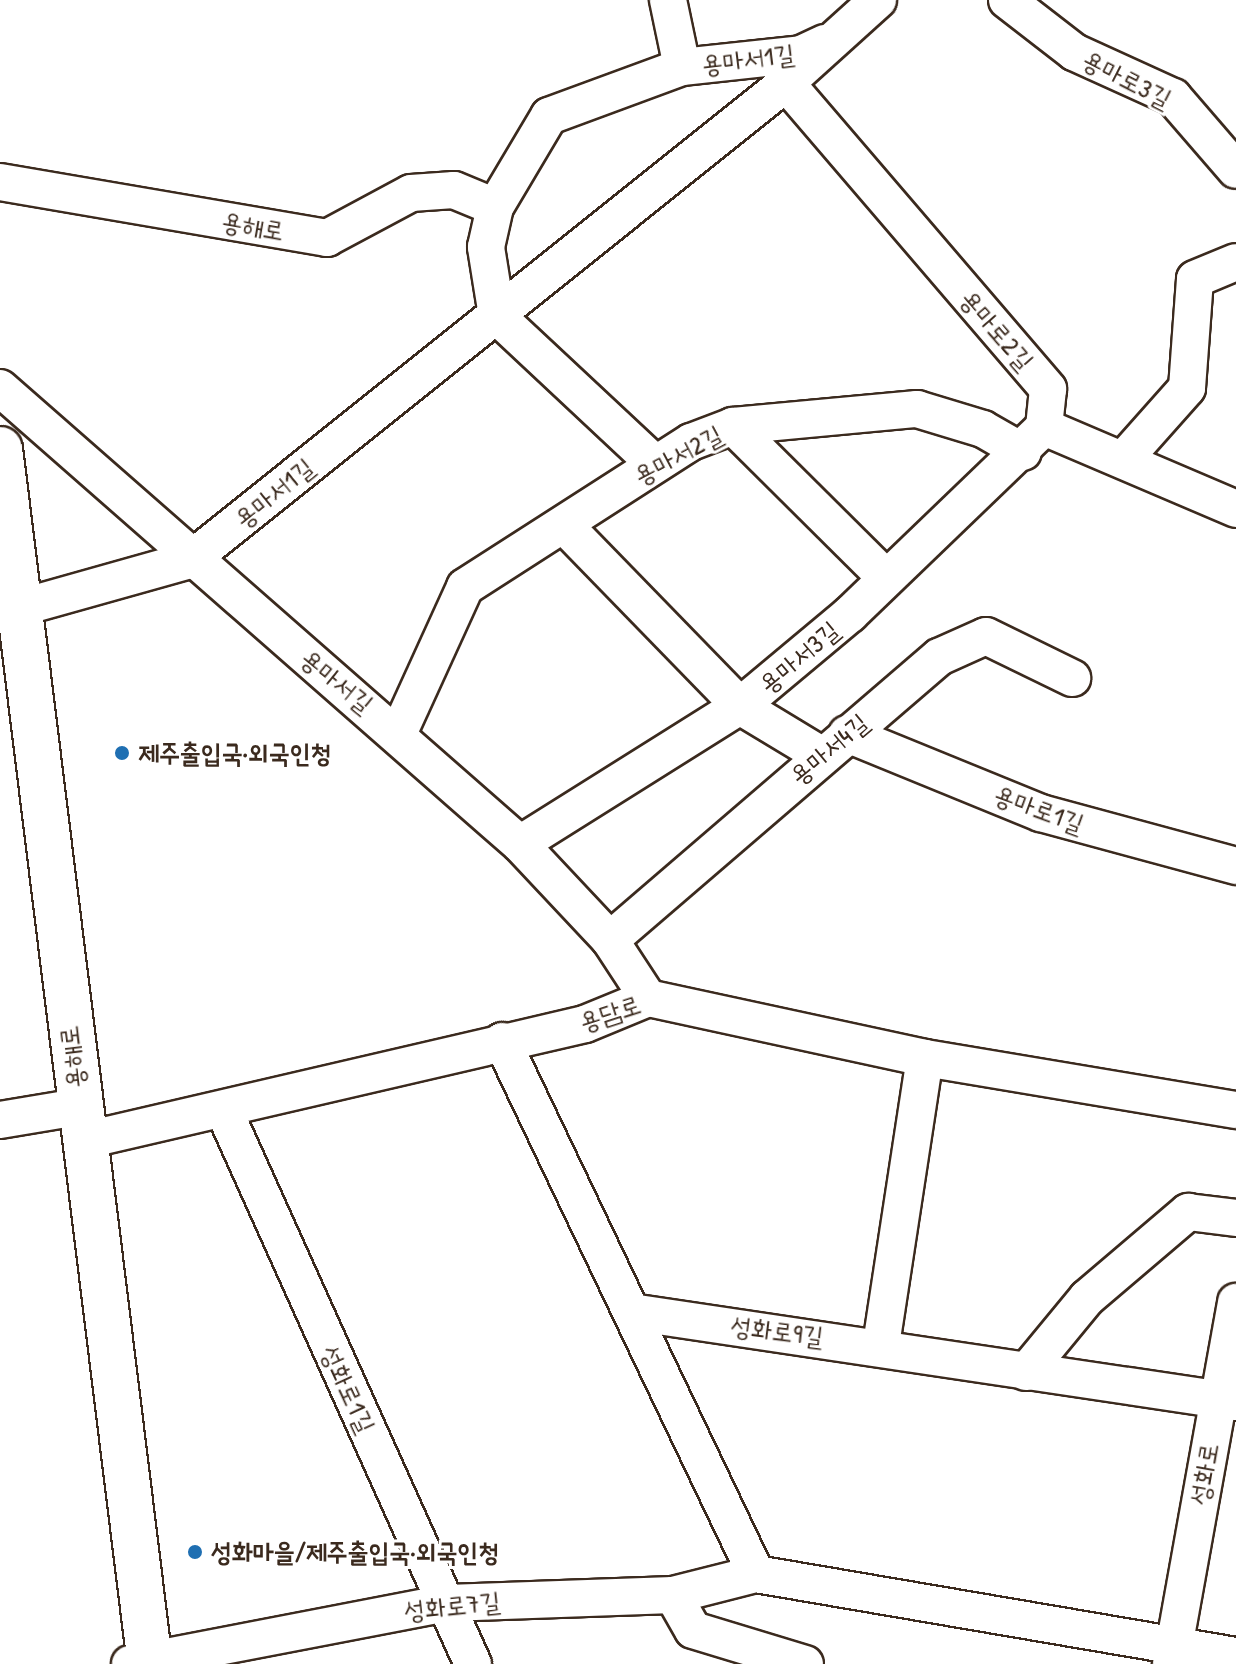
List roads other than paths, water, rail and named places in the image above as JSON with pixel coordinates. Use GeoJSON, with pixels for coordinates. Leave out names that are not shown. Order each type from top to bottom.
{"type":"FeatureCollection","features":[{"type":"Feature","properties":{"kind":"main road","name":"용해로"},"geometry":{"type":"LineString","coordinates":[[0,449],[143,1662]]}},
{"type":"Feature","properties":{"kind":"street"},"geometry":{"type":"LineString","coordinates":[[668,0],[682,67]]}},
{"type":"Feature","properties":{"kind":"street","name":"용마서1길"},"geometry":{"type":"LineString","coordinates":[[19,608],[190,560],[786,83],[878,0]]}},
{"type":"Feature","properties":{"kind":"street","name":"용마로3길"},"geometry":{"type":"LineString","coordinates":[[1007,0],[1074,52],[1173,97],[1236,170]]}},
{"type":"Feature","properties":{"kind":"street","name":"용마서1길"},"geometry":{"type":"LineString","coordinates":[[497,316],[486,247],[495,207],[549,116],[682,67],[801,54],[833,39]]}},
{"type":"Feature","properties":{"kind":"street","name":"용마로2길"},"geometry":{"type":"LineString","coordinates":[[786,83],[1048,389],[1034,440]]}},
{"type":"Feature","properties":{"kind":"street","name":"용해로"},"geometry":{"type":"LineString","coordinates":[[0,182],[327,238],[411,193],[454,190],[495,207]]}},
{"type":"Feature","properties":{"kind":"street"},"geometry":{"type":"LineString","coordinates":[[1124,459],[1187,388],[1195,279],[1236,262]]}},
{"type":"Feature","properties":{"kind":"street"},"geometry":{"type":"LineString","coordinates":[[497,316],[653,462]]}},
{"type":"Feature","properties":{"kind":"street","name":"용마서길"},"geometry":{"type":"LineString","coordinates":[[0,388],[190,560],[399,732],[520,844],[610,940],[648,998]]}},
{"type":"Feature","properties":{"kind":"street","name":"용마서2길"},"geometry":{"type":"LineString","coordinates":[[399,732],[465,587],[566,527],[653,462],[733,426],[917,409],[983,429],[1034,440]]}},
{"type":"Feature","properties":{"kind":"street"},"geometry":{"type":"LineString","coordinates":[[733,426],[884,576]]}},
{"type":"Feature","properties":{"kind":"street"},"geometry":{"type":"LineString","coordinates":[[1034,440],[1124,459],[1236,509]]}},
{"type":"Feature","properties":{"kind":"street","name":"용마서3길"},"geometry":{"type":"LineString","coordinates":[[520,844],[740,706],[850,614],[884,576],[1034,440]]}},
{"type":"Feature","properties":{"kind":"street","name":"용마로1길"},"geometry":{"type":"LineString","coordinates":[[566,527],[740,706],[834,745],[1041,813],[1236,866]]}},
{"type":"Feature","properties":{"kind":"street","name":"용마서4길"},"geometry":{"type":"LineString","coordinates":[[610,940],[939,657],[986,636],[1072,678]]}},
{"type":"Feature","properties":{"kind":"street","name":"용담로"},"geometry":{"type":"LineString","coordinates":[[0,1120],[80,1124],[225,1113],[502,1041],[585,1024],[648,998],[925,1058],[1236,1110]]}},
{"type":"Feature","properties":{"kind":"street"},"geometry":{"type":"LineString","coordinates":[[502,1041],[638,1313],[756,1574]]}},
{"type":"Feature","properties":{"kind":"street"},"geometry":{"type":"LineString","coordinates":[[881,1345],[925,1058]]}},
{"type":"Feature","properties":{"kind":"street","name":"성화로1길"},"geometry":{"type":"LineString","coordinates":[[225,1113],[473,1664]]}},
{"type":"Feature","properties":{"kind":"street"},"geometry":{"type":"LineString","coordinates":[[1026,1372],[1087,1298],[1188,1212],[1236,1218]]}},
{"type":"Feature","properties":{"kind":"street","name":"성화로"},"geometry":{"type":"LineString","coordinates":[[1173,1655],[1226,1401],[1236,1302]]}},
{"type":"Feature","properties":{"kind":"street","name":"성화로9길"},"geometry":{"type":"LineString","coordinates":[[638,1313],[881,1345],[1026,1372],[1226,1401]]}},
{"type":"Feature","properties":{"kind":"street","name":"성화로7길"},"geometry":{"type":"LineString","coordinates":[[143,1662],[447,1603],[673,1595],[756,1574],[1173,1655]]}},
{"type":"Feature","properties":{"kind":"street"},"geometry":{"type":"LineString","coordinates":[[673,1595],[693,1630],[805,1664]]}},
{"type":"Feature","properties":{"kind":"street"},"geometry":{"type":"LineString","coordinates":[[1173,1655],[1236,1656]]}},
{"type":"Feature","properties":{"kind":"place","name":"제주출입국·외국인청"},"geometry":{"type":"Point","coordinates":[122,753]}},
{"type":"Feature","properties":{"kind":"place","name":"성화마을/제주출입국·외국인청"},"geometry":{"type":"Point","coordinates":[195,1552]}}]}
